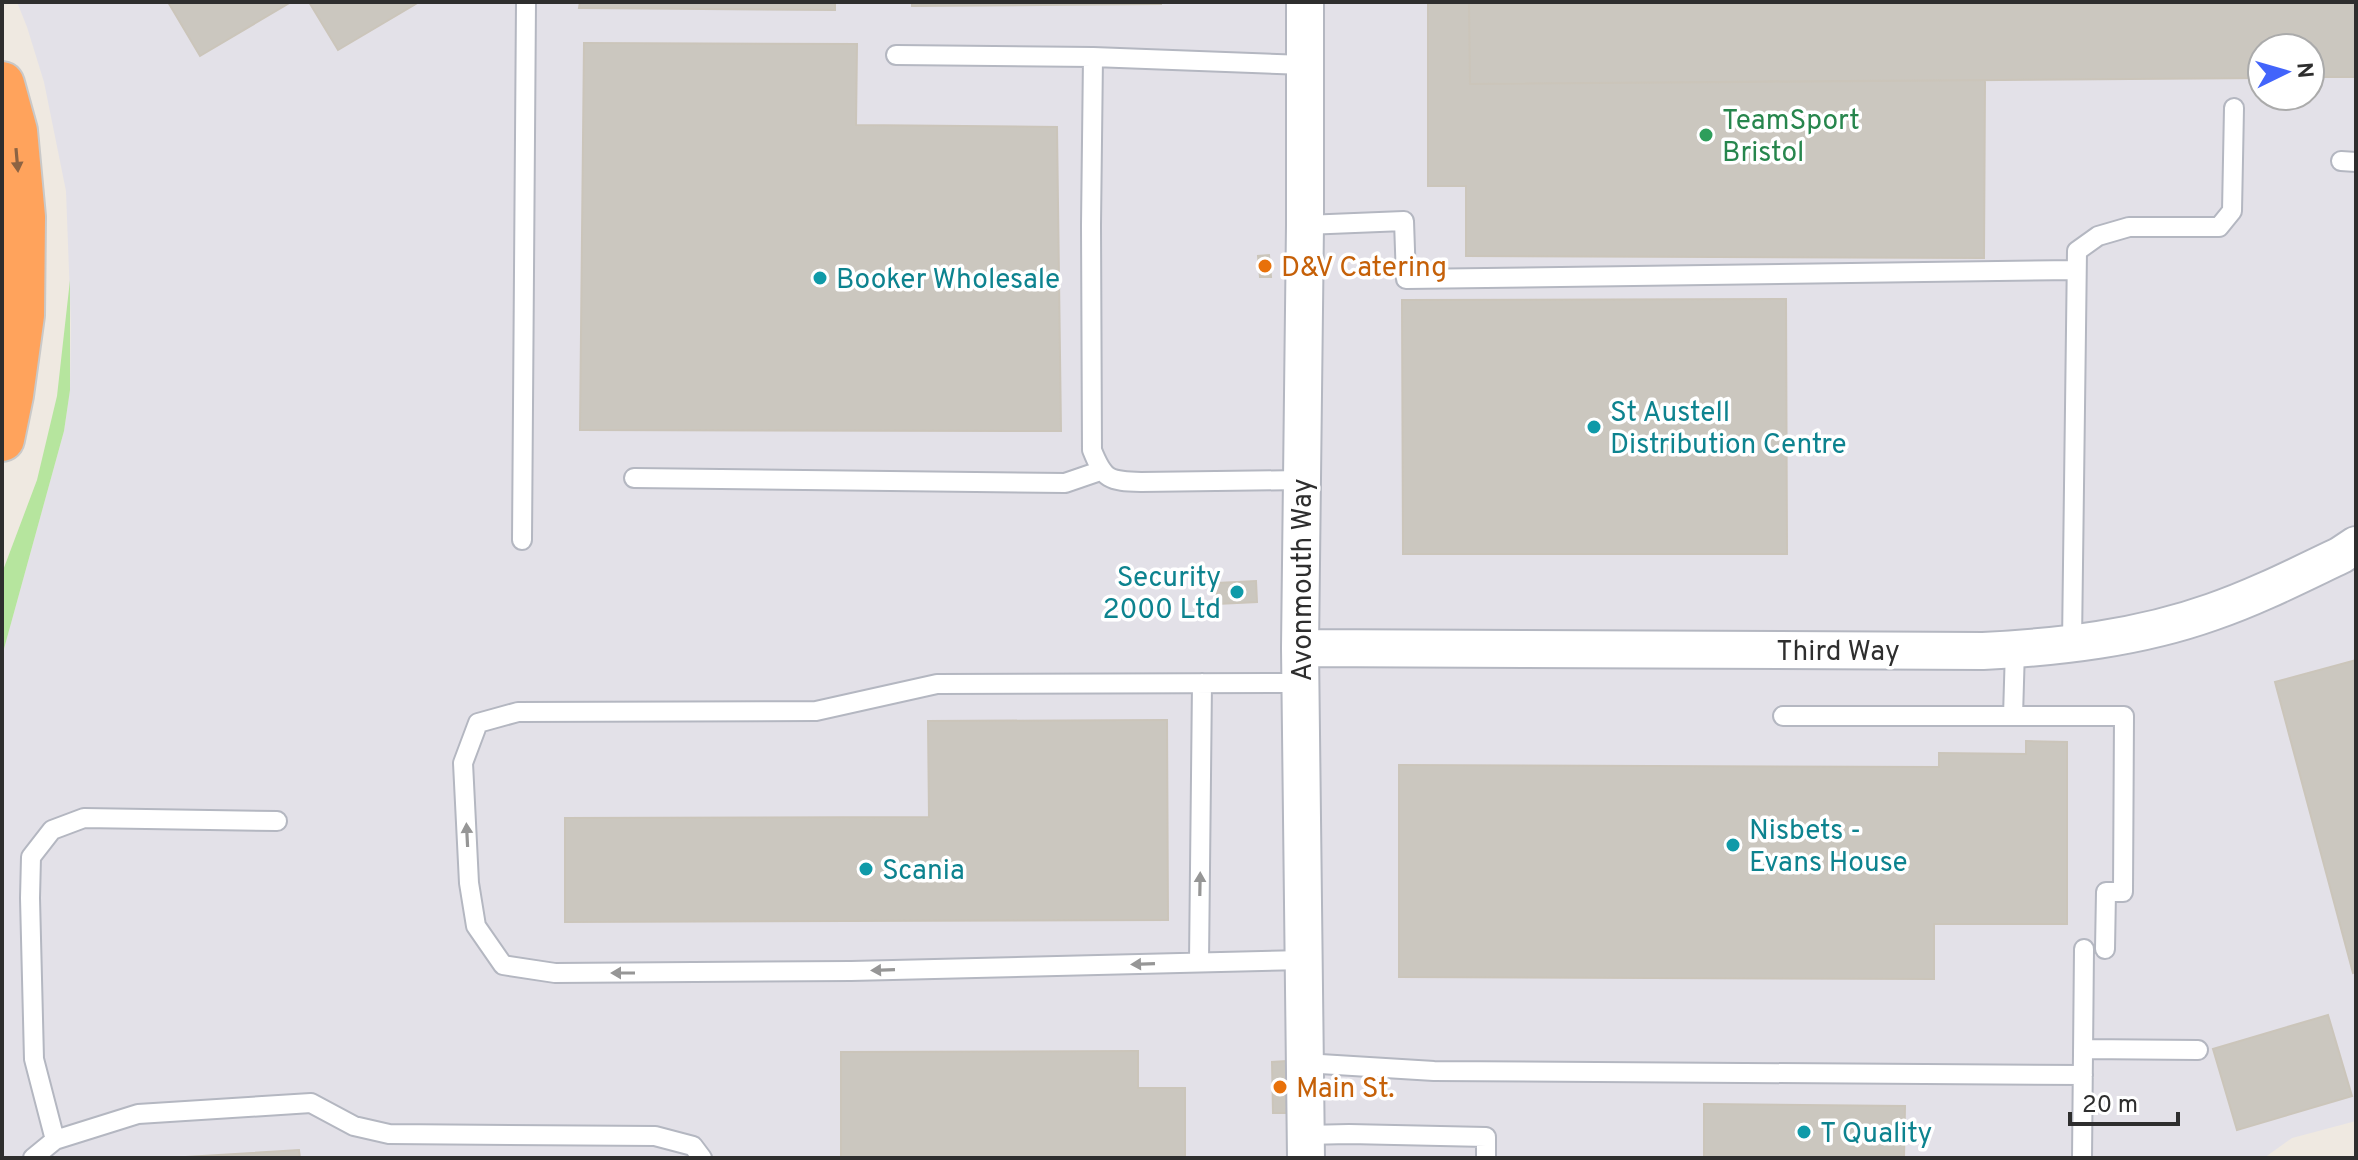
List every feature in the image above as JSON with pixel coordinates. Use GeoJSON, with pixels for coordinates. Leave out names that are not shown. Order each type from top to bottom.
{"type":"FeatureCollection","features":[{"type":"Feature","properties":{"kind":"highway"},"geometry":{"type":"LineString","coordinates":[[2,84],[15,131],[23,217],[22,315],[2,439]]}},
{"type":"Feature","properties":{"kind":"street","name":"Avonmouth Way"},"geometry":{"type":"LineString","coordinates":[[1305,2],[1300,666],[1305,1146]]}},
{"type":"Feature","properties":{"kind":"street","name":"Third Way"},"geometry":{"type":"LineString","coordinates":[[1300,666],[1983,651],[2072,643],[2156,629],[2214,612],[2317,567],[2356,545]]}},
{"type":"Feature","properties":{"kind":"lane"},"geometry":{"type":"LineString","coordinates":[[522,540],[526,2]]}},
{"type":"Feature","properties":{"kind":"lane"},"geometry":{"type":"LineString","coordinates":[[896,55],[1093,57],[1305,65]]}},
{"type":"Feature","properties":{"kind":"lane"},"geometry":{"type":"LineString","coordinates":[[1093,57],[1092,450],[1100,471],[1117,481],[1302,480]]}},
{"type":"Feature","properties":{"kind":"lane"},"geometry":{"type":"LineString","coordinates":[[2072,643],[2077,251],[2098,236],[2129,227],[2219,227],[2232,211],[2234,108]]}},
{"type":"Feature","properties":{"kind":"lane"},"geometry":{"type":"LineString","coordinates":[[1305,225],[1404,221],[1406,279],[2076,270]]}},
{"type":"Feature","properties":{"kind":"lane"},"geometry":{"type":"LineString","coordinates":[[634,478],[1065,483],[1100,471]]}},
{"type":"Feature","properties":{"kind":"lane"},"geometry":{"type":"LineString","coordinates":[[2013,716],[2015,649]]}},
{"type":"Feature","properties":{"kind":"lane"},"geometry":{"type":"LineString","coordinates":[[1300,666],[1202,683],[937,684],[816,711],[518,712],[478,723],[463,763],[469,883],[476,926],[503,965],[571,973],[851,971],[1305,960]]}},
{"type":"Feature","properties":{"kind":"lane"},"geometry":{"type":"LineString","coordinates":[[1199,962],[1202,683]]}},
{"type":"Feature","properties":{"kind":"lane"},"geometry":{"type":"LineString","coordinates":[[1783,716],[2124,716],[2123,892],[2106,892],[2105,949]]}},
{"type":"Feature","properties":{"kind":"lane"},"geometry":{"type":"LineString","coordinates":[[55,1140],[34,1059],[31,857],[52,830],[84,818],[277,821]]}},
{"type":"Feature","properties":{"kind":"lane"},"geometry":{"type":"LineString","coordinates":[[2082,1158],[2084,949]]}},
{"type":"Feature","properties":{"kind":"lane"},"geometry":{"type":"LineString","coordinates":[[2083,1049],[2198,1050]]}},
{"type":"Feature","properties":{"kind":"lane"},"geometry":{"type":"LineString","coordinates":[[1304,1063],[1434,1071],[2083,1075]]}},
{"type":"Feature","properties":{"kind":"lane"},"geometry":{"type":"LineString","coordinates":[[33,1158],[55,1140],[138,1114],[311,1103],[354,1126],[389,1134],[655,1136],[693,1146],[702,1158]]}},
{"type":"Feature","properties":{"kind":"lane"},"geometry":{"type":"LineString","coordinates":[[1305,1146],[1349,1134],[1486,1137],[1486,1158]]}},
{"type":"Feature","properties":{"kind":"shaded area"},"geometry":{"type":"Polygon","coordinates":[[[17,2],[2356,2],[2356,1121],[2292,1138],[2264,1158],[2,1158],[2,656],[64,431],[70,389],[66,191],[44,82],[17,2]]]}},
{"type":"Feature","properties":{"kind":"green space"},"geometry":{"type":"Polygon","coordinates":[[[70,280],[70,390],[64,431],[2,656],[2,573],[37,480],[57,396],[70,280]]]}},
{"type":"Feature","properties":{"kind":"building"},"geometry":{"type":"Polygon","coordinates":[[[168,2],[291,2],[200,56],[168,2]]]}},
{"type":"Feature","properties":{"kind":"building"},"geometry":{"type":"Polygon","coordinates":[[[309,2],[419,2],[338,50],[309,2]]]}},
{"type":"Feature","properties":{"kind":"building"},"geometry":{"type":"Polygon","coordinates":[[[580,2],[835,2],[835,10],[579,8],[580,2]]]}},
{"type":"Feature","properties":{"kind":"building"},"geometry":{"type":"Polygon","coordinates":[[[912,2],[1161,2],[1161,4],[912,6],[912,2]]]}},
{"type":"Feature","properties":{"kind":"building","name":"TeamSport Bristol"},"geometry":{"type":"Polygon","coordinates":[[[1428,2],[1469,2],[1470,84],[1985,80],[1984,258],[1466,256],[1466,186],[1428,186],[1428,2]]]}},
{"type":"Feature","properties":{"kind":"building"},"geometry":{"type":"Polygon","coordinates":[[[1469,2],[2356,2],[2356,77],[2326,77],[2326,32],[2246,32],[2246,78],[1470,84],[1469,2]]]}},
{"type":"Feature","properties":{"kind":"building","name":"Booker Wholesale"},"geometry":{"type":"Polygon","coordinates":[[[584,43],[857,44],[856,125],[1057,127],[1061,431],[580,430],[584,43]]]}},
{"type":"Feature","properties":{"kind":"building","name":"D&V Catering"},"geometry":{"type":"Polygon","coordinates":[[[1269,255],[1271,277],[1260,277],[1258,256],[1269,255]]]}},
{"type":"Feature","properties":{"kind":"building","name":"St Austell Distribution Centre"},"geometry":{"type":"Polygon","coordinates":[[[1786,299],[1787,554],[1403,554],[1402,300],[1786,299]]]}},
{"type":"Feature","properties":{"kind":"building","name":"Security 2000 Ltd"},"geometry":{"type":"Polygon","coordinates":[[[1256,581],[1257,602],[1217,604],[1217,583],[1256,581]]]}},
{"type":"Feature","properties":{"kind":"building"},"geometry":{"type":"Polygon","coordinates":[[[2356,660],[2356,972],[2353,973],[2275,682],[2356,660]]]}},
{"type":"Feature","properties":{"kind":"building","name":"Scania"},"geometry":{"type":"Polygon","coordinates":[[[1167,720],[1168,920],[565,922],[565,818],[929,817],[928,721],[1167,720]]]}},
{"type":"Feature","properties":{"kind":"building","name":"Nisbets - Evans House"},"geometry":{"type":"Polygon","coordinates":[[[2026,741],[2067,742],[2067,924],[1934,924],[1934,979],[1399,977],[1399,765],[1939,767],[1939,753],[2026,754],[2026,741]]]}},
{"type":"Feature","properties":{"kind":"building"},"geometry":{"type":"Polygon","coordinates":[[[2328,1015],[2352,1096],[2237,1130],[2213,1049],[2328,1015]]]}},
{"type":"Feature","properties":{"kind":"building"},"geometry":{"type":"Polygon","coordinates":[[[1138,1051],[1138,1088],[1185,1088],[1185,1158],[841,1158],[841,1052],[1138,1051]]]}},
{"type":"Feature","properties":{"kind":"building","name":"Main St."},"geometry":{"type":"Polygon","coordinates":[[[1286,1061],[1287,1113],[1273,1113],[1272,1062],[1286,1061]]]}},
{"type":"Feature","properties":{"kind":"building","name":"T Quality"},"geometry":{"type":"Polygon","coordinates":[[[1704,1104],[1905,1106],[1904,1158],[1704,1158],[1704,1104]]]}},
{"type":"Feature","properties":{"kind":"building"},"geometry":{"type":"Polygon","coordinates":[[[299,1150],[300,1158],[169,1158],[299,1150]]]}},
{"type":"Feature","properties":{"kind":"place","name":"TeamSport Bristol"},"geometry":{"type":"Point","coordinates":[1706,135]}},
{"type":"Feature","properties":{"kind":"place","name":"D&V Catering"},"geometry":{"type":"Point","coordinates":[1265,266]}},
{"type":"Feature","properties":{"kind":"place","name":"Booker Wholesale"},"geometry":{"type":"Point","coordinates":[820,278]}},
{"type":"Feature","properties":{"kind":"place","name":"St Austell Distribution Centre"},"geometry":{"type":"Point","coordinates":[1594,427]}},
{"type":"Feature","properties":{"kind":"place","name":"Security 2000 Ltd"},"geometry":{"type":"Point","coordinates":[1237,592]}},
{"type":"Feature","properties":{"kind":"place","name":"Nisbets - Evans House"},"geometry":{"type":"Point","coordinates":[1733,845]}},
{"type":"Feature","properties":{"kind":"place","name":"Scania"},"geometry":{"type":"Point","coordinates":[866,869]}},
{"type":"Feature","properties":{"kind":"place","name":"Main St."},"geometry":{"type":"Point","coordinates":[1280,1087]}},
{"type":"Feature","properties":{"kind":"place","name":"T Quality"},"geometry":{"type":"Point","coordinates":[1804,1132]}}]}
